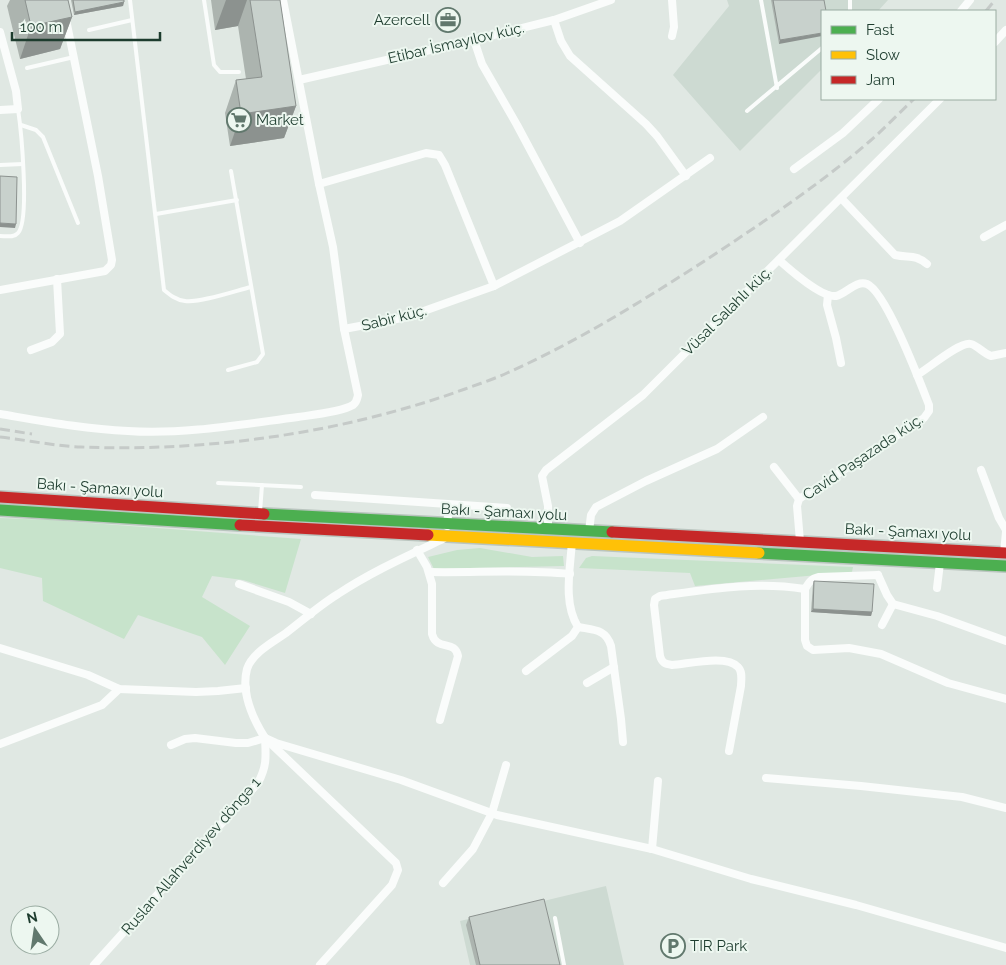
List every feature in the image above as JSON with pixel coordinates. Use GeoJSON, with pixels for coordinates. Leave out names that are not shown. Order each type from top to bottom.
{"type":"FeatureCollection","features":[{"type":"Feature","properties":{"kind":"highway","name":"Bakı - Şamaxı yolu"},"geometry":{"type":"LineString","coordinates":[[0,497],[260,514],[447,529],[572,542],[1006,567]]}},
{"type":"Feature","properties":{"kind":"highway","name":"Bakı - Şamaxı yolu"},"geometry":{"type":"LineString","coordinates":[[0,510],[260,526],[548,529],[1005,553]]}},
{"type":"Feature","properties":{"kind":"street"},"geometry":{"type":"LineString","coordinates":[[0,290],[105,271],[111,265],[112,260],[98,176],[62,0]]}},
{"type":"Feature","properties":{"kind":"street","name":"Sabir küç."},"geometry":{"type":"LineString","coordinates":[[284,0],[333,247],[344,329],[407,317],[494,286],[620,221],[710,158]]}},
{"type":"Feature","properties":{"kind":"street","name":"Etibar İsmayılov küç."},"geometry":{"type":"LineString","coordinates":[[299,80],[554,20],[611,0]]}},
{"type":"Feature","properties":{"kind":"street"},"geometry":{"type":"LineString","coordinates":[[672,0],[674,27],[672,36]]}},
{"type":"Feature","properties":{"kind":"street"},"geometry":{"type":"LineString","coordinates":[[962,10],[970,0]]}},
{"type":"Feature","properties":{"kind":"street"},"geometry":{"type":"LineString","coordinates":[[554,20],[561,41],[570,56],[646,124],[686,176]]}},
{"type":"Feature","properties":{"kind":"street"},"geometry":{"type":"LineString","coordinates":[[996,41],[1006,30]]}},
{"type":"Feature","properties":{"kind":"street"},"geometry":{"type":"LineString","coordinates":[[0,32],[16,91],[18,109],[0,110]]}},
{"type":"Feature","properties":{"kind":"street"},"geometry":{"type":"LineString","coordinates":[[474,40],[486,71],[580,243]]}},
{"type":"Feature","properties":{"kind":"street"},"geometry":{"type":"LineString","coordinates":[[794,169],[843,133],[878,100]]}},
{"type":"Feature","properties":{"kind":"street","name":"Vüsal Salahlı küç."},"geometry":{"type":"LineString","coordinates":[[548,529],[548,506],[542,476],[546,470],[643,395],[939,100]]}},
{"type":"Feature","properties":{"kind":"street"},"geometry":{"type":"LineString","coordinates":[[319,184],[426,153],[439,155],[445,165],[494,286]]}},
{"type":"Feature","properties":{"kind":"street"},"geometry":{"type":"LineString","coordinates":[[841,198],[895,256],[915,256],[927,264]]}},
{"type":"Feature","properties":{"kind":"street"},"geometry":{"type":"LineString","coordinates":[[984,237],[1006,225]]}},
{"type":"Feature","properties":{"kind":"street"},"geometry":{"type":"LineString","coordinates":[[779,260],[805,282],[828,295],[827,305],[841,364]]}},
{"type":"Feature","properties":{"kind":"street"},"geometry":{"type":"LineString","coordinates":[[31,350],[52,342],[60,334],[57,279]]}},
{"type":"Feature","properties":{"kind":"street","name":"Cavid Paşazadə küç."},"geometry":{"type":"LineString","coordinates":[[800,541],[797,506],[799,499],[924,418],[930,411],[896,326],[885,305],[869,285],[864,283],[858,284],[840,295],[828,295]]}},
{"type":"Feature","properties":{"kind":"street"},"geometry":{"type":"LineString","coordinates":[[0,414],[88,428],[130,432],[183,430],[273,420],[318,414],[348,407],[355,404],[358,395],[344,329]]}},
{"type":"Feature","properties":{"kind":"street"},"geometry":{"type":"LineString","coordinates":[[916,375],[966,344],[971,344],[991,356],[1006,353]]}},
{"type":"Feature","properties":{"kind":"street"},"geometry":{"type":"LineString","coordinates":[[589,532],[591,515],[596,507],[646,481],[717,449],[763,417]]}},
{"type":"Feature","properties":{"kind":"street"},"geometry":{"type":"LineString","coordinates":[[774,467],[799,499]]}},
{"type":"Feature","properties":{"kind":"street"},"geometry":{"type":"LineString","coordinates":[[981,470],[999,518],[1006,531],[1005,553]]}},
{"type":"Feature","properties":{"kind":"street"},"geometry":{"type":"LineString","coordinates":[[315,495],[507,508]]}},
{"type":"Feature","properties":{"kind":"street"},"geometry":{"type":"LineString","coordinates":[[320,965],[392,885],[398,870],[396,863],[265,738],[253,716],[246,688],[248,668],[258,653],[337,594],[418,550],[441,540],[447,529],[449,505]]}},
{"type":"Feature","properties":{"kind":"street"},"geometry":{"type":"LineString","coordinates":[[572,542],[570,608],[573,619],[578,627],[600,631],[609,638],[621,719],[622,742]]}},
{"type":"Feature","properties":{"kind":"street"},"geometry":{"type":"LineString","coordinates":[[418,550],[429,572],[432,584],[432,634],[434,640],[437,643],[454,648],[458,656],[440,720]]}},
{"type":"Feature","properties":{"kind":"street"},"geometry":{"type":"LineString","coordinates":[[881,560],[878,575],[886,595],[893,604],[937,616],[1006,641]]}},
{"type":"Feature","properties":{"kind":"street"},"geometry":{"type":"LineString","coordinates":[[937,588],[940,563]]}},
{"type":"Feature","properties":{"kind":"street"},"geometry":{"type":"LineString","coordinates":[[429,572],[540,570],[570,574]]}},
{"type":"Feature","properties":{"kind":"street"},"geometry":{"type":"LineString","coordinates":[[878,575],[819,577],[812,579],[805,589],[804,640],[807,646],[813,650],[848,648],[881,654],[948,683],[1006,699]]}},
{"type":"Feature","properties":{"kind":"street"},"geometry":{"type":"LineString","coordinates":[[239,584],[289,602],[311,614]]}},
{"type":"Feature","properties":{"kind":"street"},"geometry":{"type":"LineString","coordinates":[[729,751],[741,686],[742,676],[740,668],[733,662],[722,660],[672,665],[662,662],[654,605],[655,599],[660,596],[739,585],[784,586],[805,589]]}},
{"type":"Feature","properties":{"kind":"street"},"geometry":{"type":"LineString","coordinates":[[882,625],[893,604]]}},
{"type":"Feature","properties":{"kind":"street"},"geometry":{"type":"LineString","coordinates":[[526,672],[572,636],[578,627]]}},
{"type":"Feature","properties":{"kind":"street"},"geometry":{"type":"LineString","coordinates":[[0,648],[88,674],[119,689],[203,692],[246,688]]}},
{"type":"Feature","properties":{"kind":"street"},"geometry":{"type":"LineString","coordinates":[[587,683],[614,667]]}},
{"type":"Feature","properties":{"kind":"street"},"geometry":{"type":"LineString","coordinates":[[0,744],[102,705],[119,689]]}},
{"type":"Feature","properties":{"kind":"street"},"geometry":{"type":"LineString","coordinates":[[171,745],[185,738],[236,743],[248,743],[265,738],[276,743],[401,780],[492,814],[652,849],[751,879],[856,905],[1006,948]]}},
{"type":"Feature","properties":{"kind":"street","name":"Ruslan Allahverdiyev döngə 1"},"geometry":{"type":"LineString","coordinates":[[94,965],[258,783],[266,763],[265,738]]}},
{"type":"Feature","properties":{"kind":"street"},"geometry":{"type":"LineString","coordinates":[[443,883],[474,849],[492,814],[506,765]]}},
{"type":"Feature","properties":{"kind":"street"},"geometry":{"type":"LineString","coordinates":[[766,778],[962,797],[1006,808]]}},
{"type":"Feature","properties":{"kind":"street"},"geometry":{"type":"LineString","coordinates":[[652,849],[658,781]]}},
{"type":"Feature","properties":{"kind":"lane"},"geometry":{"type":"LineString","coordinates":[[130,0],[164,290],[171,296],[185,301],[203,299],[252,286]]}},
{"type":"Feature","properties":{"kind":"lane"},"geometry":{"type":"LineString","coordinates":[[204,0],[214,65],[220,72],[239,72]]}},
{"type":"Feature","properties":{"kind":"lane"},"geometry":{"type":"LineString","coordinates":[[761,0],[777,88]]}},
{"type":"Feature","properties":{"kind":"lane"},"geometry":{"type":"LineString","coordinates":[[89,30],[132,20]]}},
{"type":"Feature","properties":{"kind":"lane"},"geometry":{"type":"LineString","coordinates":[[747,111],[777,88],[821,49]]}},
{"type":"Feature","properties":{"kind":"lane"},"geometry":{"type":"LineString","coordinates":[[27,68],[74,57]]}},
{"type":"Feature","properties":{"kind":"lane"},"geometry":{"type":"LineString","coordinates":[[0,236],[18,234],[23,225],[23,164],[18,109]]}},
{"type":"Feature","properties":{"kind":"lane"},"geometry":{"type":"LineString","coordinates":[[21,126],[36,130],[43,138],[78,223]]}},
{"type":"Feature","properties":{"kind":"lane"},"geometry":{"type":"LineString","coordinates":[[0,165],[23,164]]}},
{"type":"Feature","properties":{"kind":"lane"},"geometry":{"type":"LineString","coordinates":[[228,370],[257,362],[263,354],[231,171]]}},
{"type":"Feature","properties":{"kind":"lane"},"geometry":{"type":"LineString","coordinates":[[156,214],[237,200]]}},
{"type":"Feature","properties":{"kind":"lane"},"geometry":{"type":"LineString","coordinates":[[218,483],[301,487]]}},
{"type":"Feature","properties":{"kind":"lane"},"geometry":{"type":"LineString","coordinates":[[260,514],[262,485]]}},
{"type":"Feature","properties":{"kind":"lane"},"geometry":{"type":"LineString","coordinates":[[555,918],[564,965]]}},
{"type":"Feature","properties":{"kind":"shaded area"},"geometry":{"type":"Polygon","coordinates":[[[727,0],[888,0],[879,10],[821,10],[821,70],[740,151],[673,75],[729,6],[727,0]]]}},
{"type":"Feature","properties":{"kind":"shaded area"},"geometry":{"type":"Polygon","coordinates":[[[606,886],[624,965],[470,965],[460,921],[606,886]]]}},
{"type":"Feature","properties":{"kind":"green space"},"geometry":{"type":"Polygon","coordinates":[[[0,518],[51,520],[301,539],[285,593],[243,580],[212,576],[202,597],[250,626],[225,665],[202,637],[138,615],[124,639],[43,601],[42,578],[0,568],[0,518]]]}},
{"type":"Feature","properties":{"kind":"green space"},"geometry":{"type":"Polygon","coordinates":[[[480,548],[532,557],[563,556],[564,566],[434,569],[428,557],[457,550],[480,548]]]}},
{"type":"Feature","properties":{"kind":"green space"},"geometry":{"type":"Polygon","coordinates":[[[592,556],[853,567],[852,572],[695,586],[690,573],[579,568],[586,558],[592,556]]]}},
{"type":"Feature","properties":{"kind":"building"},"geometry":{"type":"Polygon","coordinates":[[[25,0],[68,0],[72,17],[31,26],[25,0]]]}},
{"type":"Feature","properties":{"kind":"building"},"geometry":{"type":"Polygon","coordinates":[[[73,0],[124,0],[124,2],[75,12],[73,0]]]}},
{"type":"Feature","properties":{"kind":"building"},"geometry":{"type":"Polygon","coordinates":[[[250,0],[280,0],[296,106],[241,114],[236,80],[262,77],[250,0]]]}},
{"type":"Feature","properties":{"kind":"building"},"geometry":{"type":"Polygon","coordinates":[[[773,0],[824,0],[826,10],[821,10],[821,33],[780,40],[773,0]]]}},
{"type":"Feature","properties":{"kind":"building"},"geometry":{"type":"Polygon","coordinates":[[[0,176],[17,177],[16,224],[0,223],[0,176]]]}},
{"type":"Feature","properties":{"kind":"building"},"geometry":{"type":"Polygon","coordinates":[[[814,581],[874,584],[872,612],[813,609],[814,581]]]}},
{"type":"Feature","properties":{"kind":"building"},"geometry":{"type":"Polygon","coordinates":[[[544,899],[560,965],[480,965],[469,917],[544,899]]]}},
{"type":"Feature","properties":{"kind":"railway"},"geometry":{"type":"LineString","coordinates":[[987,10],[995,0]]}},
{"type":"Feature","properties":{"kind":"railway"},"geometry":{"type":"LineString","coordinates":[[0,437],[81,447],[130,448],[227,442],[324,428],[372,417],[419,404],[486,381],[559,348],[633,306],[706,260],[769,218],[831,173],[870,141],[913,100]]}},
{"type":"Feature","properties":{"kind":"railway"},"geometry":{"type":"LineString","coordinates":[[0,429],[32,434]]}},
{"type":"Feature","properties":{"kind":"traffic: fast"},"geometry":{"type":"LineString","coordinates":[[0,510],[240,525]]}},
{"type":"Feature","properties":{"kind":"traffic: fast"},"geometry":{"type":"LineString","coordinates":[[264,514],[612,532]]}},
{"type":"Feature","properties":{"kind":"traffic: fast"},"geometry":{"type":"LineString","coordinates":[[759,553],[1006,566]]}},
{"type":"Feature","properties":{"kind":"traffic: slow"},"geometry":{"type":"LineString","coordinates":[[428,535],[759,553]]}},
{"type":"Feature","properties":{"kind":"traffic: jam"},"geometry":{"type":"LineString","coordinates":[[0,497],[264,514]]}},
{"type":"Feature","properties":{"kind":"traffic: jam"},"geometry":{"type":"LineString","coordinates":[[240,525],[428,535]]}},
{"type":"Feature","properties":{"kind":"traffic: jam"},"geometry":{"type":"LineString","coordinates":[[612,532],[1006,553]]}},
{"type":"Feature","properties":{"kind":"place","name":"Azercell"},"geometry":{"type":"Point","coordinates":[448,20]}},
{"type":"Feature","properties":{"kind":"place","name":"Market"},"geometry":{"type":"Point","coordinates":[239,120]}},
{"type":"Feature","properties":{"kind":"place","name":"TIR Park"},"geometry":{"type":"Point","coordinates":[673,946]}}]}
